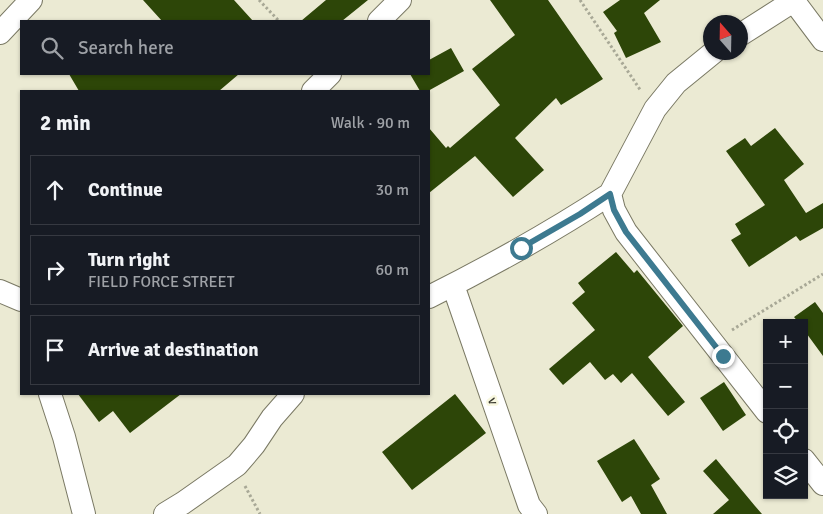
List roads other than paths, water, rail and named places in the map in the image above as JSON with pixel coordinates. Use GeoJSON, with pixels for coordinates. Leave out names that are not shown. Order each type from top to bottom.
{"type":"FeatureCollection","features":[{"type":"Feature","properties":{"kind":"street"},"geometry":{"type":"LineString","coordinates":[[4,25],[31,0]]}},
{"type":"Feature","properties":{"kind":"street"},"geometry":{"type":"LineString","coordinates":[[380,20],[400,0]]}},
{"type":"Feature","properties":{"kind":"street"},"geometry":{"type":"LineString","coordinates":[[748,30],[794,0],[823,40]]}},
{"type":"Feature","properties":{"kind":"street"},"geometry":{"type":"LineString","coordinates":[[430,296],[580,214],[610,194],[655,109],[676,83],[704,60]]}},
{"type":"Feature","properties":{"kind":"street"},"geometry":{"type":"LineString","coordinates":[[314,90],[329,75]]}},
{"type":"Feature","properties":{"kind":"street"},"geometry":{"type":"LineString","coordinates":[[610,194],[614,210],[626,232],[765,409]]}},
{"type":"Feature","properties":{"kind":"street","name":"v"},"geometry":{"type":"LineString","coordinates":[[453,285],[529,505],[536,514]]}},
{"type":"Feature","properties":{"kind":"street"},"geometry":{"type":"LineString","coordinates":[[0,291],[20,300]]}},
{"type":"Feature","properties":{"kind":"street"},"geometry":{"type":"LineString","coordinates":[[50,395],[64,437],[84,514]]}},
{"type":"Feature","properties":{"kind":"street"},"geometry":{"type":"LineString","coordinates":[[164,514],[237,465],[254,445],[272,418],[292,395]]}},
{"type":"Feature","properties":{"kind":"street"},"geometry":{"type":"LineString","coordinates":[[808,465],[823,484]]}}]}
